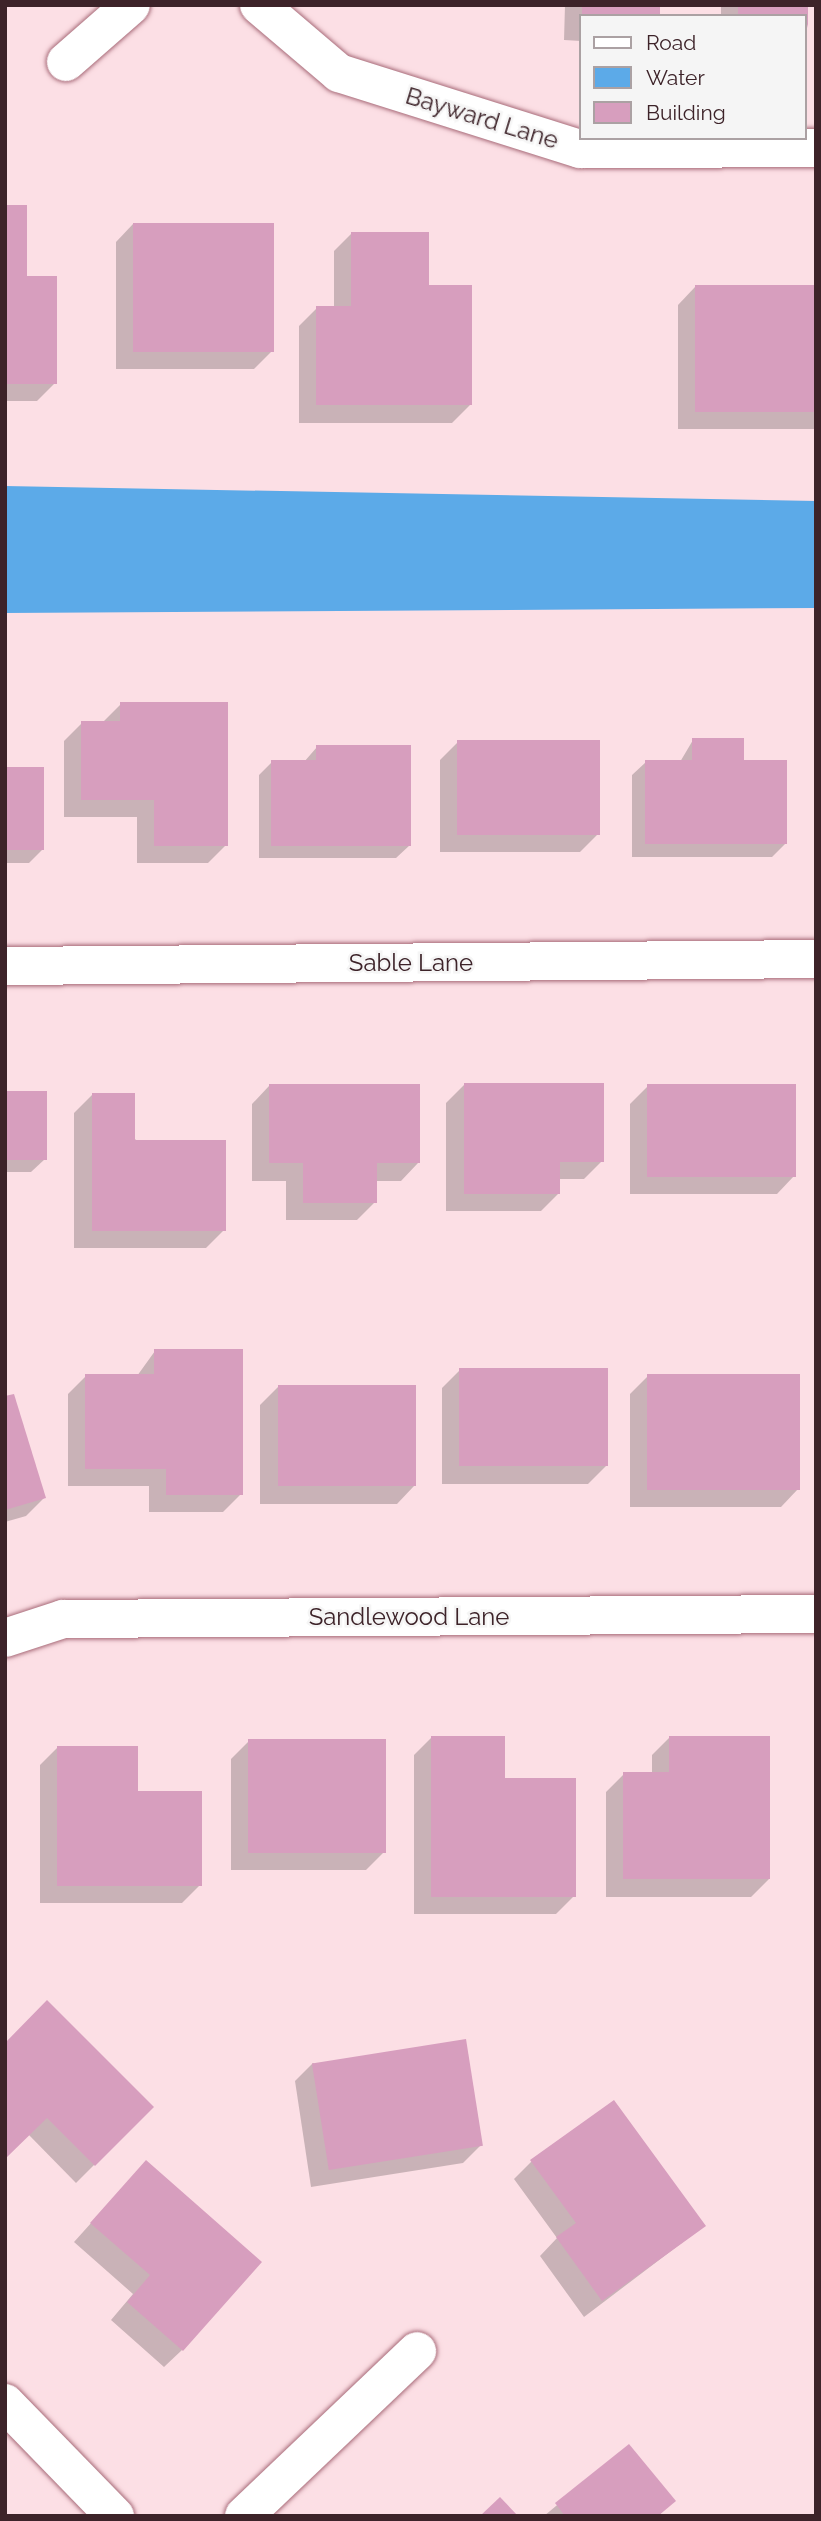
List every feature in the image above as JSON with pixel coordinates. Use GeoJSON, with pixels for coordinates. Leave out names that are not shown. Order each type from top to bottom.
{"type":"FeatureCollection","features":[{"type":"Feature","properties":{"kind":"street"},"geometry":{"type":"LineString","coordinates":[[66,62],[131,5]]}},
{"type":"Feature","properties":{"kind":"street","name":"Bayward Lane"},"geometry":{"type":"LineString","coordinates":[[259,5],[339,73],[580,149],[816,148]]}},
{"type":"Feature","properties":{"kind":"street","name":"Sable Lane"},"geometry":{"type":"LineString","coordinates":[[5,966],[816,959]]}},
{"type":"Feature","properties":{"kind":"street","name":"Sandlewood Lane"},"geometry":{"type":"LineString","coordinates":[[5,1639],[63,1619],[816,1614]]}},
{"type":"Feature","properties":{"kind":"street"},"geometry":{"type":"LineString","coordinates":[[244,2516],[417,2351]]}},
{"type":"Feature","properties":{"kind":"street"},"geometry":{"type":"LineString","coordinates":[[5,2403],[115,2516]]}},
{"type":"Feature","properties":{"kind":"water"},"geometry":{"type":"Polygon","coordinates":[[[5,486],[816,501],[816,608],[5,613],[5,486]]]}},
{"type":"Feature","properties":{"kind":"building"},"geometry":{"type":"Polygon","coordinates":[[[582,5],[660,5],[660,14],[582,14],[582,5]]]}},
{"type":"Feature","properties":{"kind":"building"},"geometry":{"type":"Polygon","coordinates":[[[738,5],[808,5],[808,28],[807,14],[738,14],[738,5]]]}},
{"type":"Feature","properties":{"kind":"building"},"geometry":{"type":"Polygon","coordinates":[[[5,205],[27,205],[27,276],[57,276],[57,384],[5,384],[5,205]]]}},
{"type":"Feature","properties":{"kind":"building"},"geometry":{"type":"Polygon","coordinates":[[[133,223],[274,223],[274,352],[133,352],[133,223]]]}},
{"type":"Feature","properties":{"kind":"building"},"geometry":{"type":"Polygon","coordinates":[[[351,232],[429,232],[429,285],[472,285],[472,405],[316,405],[316,306],[351,306],[351,232]]]}},
{"type":"Feature","properties":{"kind":"building"},"geometry":{"type":"Polygon","coordinates":[[[695,285],[816,285],[816,412],[695,412],[695,285]]]}},
{"type":"Feature","properties":{"kind":"building"},"geometry":{"type":"Polygon","coordinates":[[[120,702],[228,702],[228,846],[154,846],[154,800],[81,800],[81,721],[120,721],[120,702]]]}},
{"type":"Feature","properties":{"kind":"building"},"geometry":{"type":"Polygon","coordinates":[[[692,738],[744,738],[744,760],[787,760],[787,844],[645,844],[645,760],[692,760],[692,738]]]}},
{"type":"Feature","properties":{"kind":"building"},"geometry":{"type":"Polygon","coordinates":[[[457,740],[600,740],[600,835],[457,835],[457,740]]]}},
{"type":"Feature","properties":{"kind":"building"},"geometry":{"type":"Polygon","coordinates":[[[316,745],[411,745],[411,846],[271,846],[271,760],[316,760],[316,745]]]}},
{"type":"Feature","properties":{"kind":"building"},"geometry":{"type":"Polygon","coordinates":[[[5,767],[44,767],[44,850],[5,850],[5,767]]]}},
{"type":"Feature","properties":{"kind":"building"},"geometry":{"type":"Polygon","coordinates":[[[464,1083],[604,1083],[604,1162],[560,1162],[560,1194],[464,1194],[464,1083]]]}},
{"type":"Feature","properties":{"kind":"building"},"geometry":{"type":"Polygon","coordinates":[[[269,1084],[420,1084],[420,1163],[377,1163],[377,1203],[303,1203],[303,1163],[269,1163],[269,1084]]]}},
{"type":"Feature","properties":{"kind":"building"},"geometry":{"type":"Polygon","coordinates":[[[647,1084],[796,1084],[796,1177],[647,1177],[647,1084]]]}},
{"type":"Feature","properties":{"kind":"building"},"geometry":{"type":"Polygon","coordinates":[[[5,1091],[47,1091],[47,1160],[5,1160],[5,1091]]]}},
{"type":"Feature","properties":{"kind":"building"},"geometry":{"type":"Polygon","coordinates":[[[92,1093],[135,1093],[135,1140],[226,1140],[226,1231],[92,1231],[92,1093]]]}},
{"type":"Feature","properties":{"kind":"building"},"geometry":{"type":"Polygon","coordinates":[[[154,1349],[243,1349],[243,1495],[166,1495],[166,1469],[85,1469],[85,1374],[154,1374],[154,1349]]]}},
{"type":"Feature","properties":{"kind":"building"},"geometry":{"type":"Polygon","coordinates":[[[459,1368],[608,1368],[608,1466],[459,1466],[459,1368]]]}},
{"type":"Feature","properties":{"kind":"building"},"geometry":{"type":"Polygon","coordinates":[[[647,1374],[800,1374],[800,1490],[647,1490],[647,1374]]]}},
{"type":"Feature","properties":{"kind":"building"},"geometry":{"type":"Polygon","coordinates":[[[278,1385],[416,1385],[416,1486],[278,1486],[278,1385]]]}},
{"type":"Feature","properties":{"kind":"building"},"geometry":{"type":"Polygon","coordinates":[[[14,1394],[46,1498],[5,1510],[5,1396],[14,1394]]]}},
{"type":"Feature","properties":{"kind":"building"},"geometry":{"type":"Polygon","coordinates":[[[431,1736],[505,1736],[505,1778],[576,1778],[576,1897],[431,1897],[431,1736]]]}},
{"type":"Feature","properties":{"kind":"building"},"geometry":{"type":"Polygon","coordinates":[[[669,1736],[770,1736],[770,1879],[623,1879],[623,1772],[669,1772],[669,1736]]]}},
{"type":"Feature","properties":{"kind":"building"},"geometry":{"type":"Polygon","coordinates":[[[248,1739],[386,1739],[386,1853],[248,1853],[248,1739]]]}},
{"type":"Feature","properties":{"kind":"building"},"geometry":{"type":"Polygon","coordinates":[[[57,1746],[138,1746],[138,1791],[202,1791],[202,1886],[57,1886],[57,1746]]]}},
{"type":"Feature","properties":{"kind":"building"},"geometry":{"type":"Polygon","coordinates":[[[47,2000],[154,2107],[95,2166],[47,2118],[5,2159],[5,2043],[47,2000]]]}},
{"type":"Feature","properties":{"kind":"building"},"geometry":{"type":"Polygon","coordinates":[[[466,2039],[483,2146],[329,2170],[312,2063],[466,2039]]]}},
{"type":"Feature","properties":{"kind":"building"},"geometry":{"type":"Polygon","coordinates":[[[614,2100],[706,2226],[602,2301],[556,2237],[576,2223],[530,2160],[614,2100]]]}},
{"type":"Feature","properties":{"kind":"building"},"geometry":{"type":"Polygon","coordinates":[[[146,2160],[262,2262],[183,2351],[127,2302],[150,2275],[90,2223],[146,2160]]]}},
{"type":"Feature","properties":{"kind":"building"},"geometry":{"type":"Polygon","coordinates":[[[629,2444],[676,2501],[658,2516],[565,2516],[555,2503],[629,2444]]]}},
{"type":"Feature","properties":{"kind":"building"},"geometry":{"type":"Polygon","coordinates":[[[500,2497],[518,2516],[480,2516],[500,2497]]]}}]}
